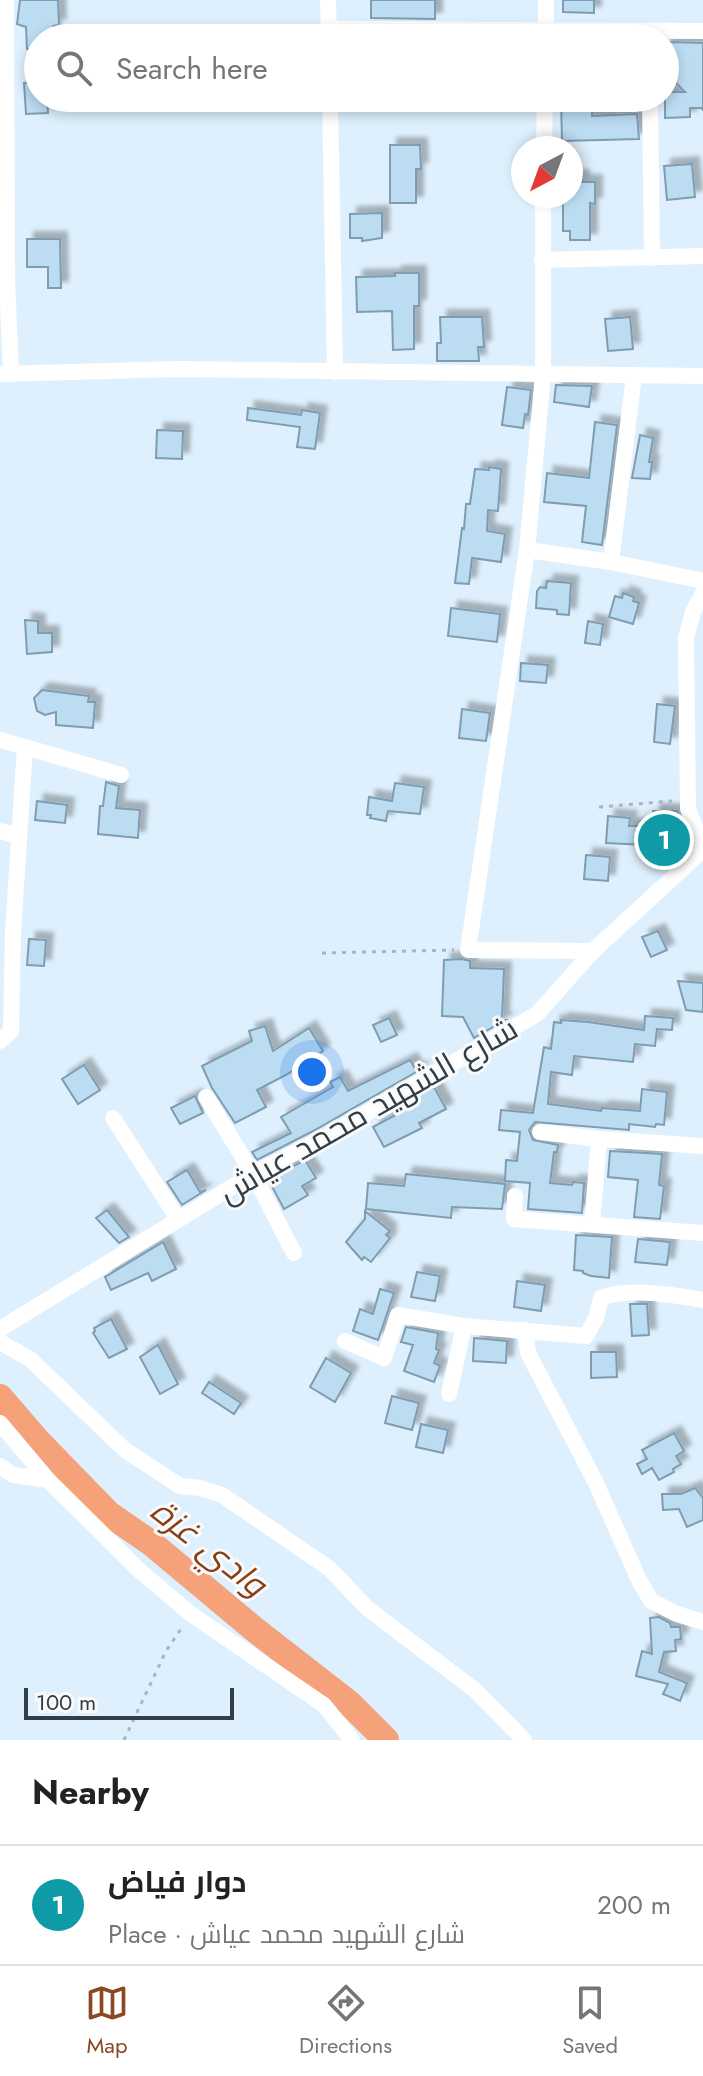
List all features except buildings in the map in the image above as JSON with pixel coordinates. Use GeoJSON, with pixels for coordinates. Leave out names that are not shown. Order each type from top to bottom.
{"type":"FeatureCollection","features":[{"type":"Feature","properties":{"kind":"street"},"geometry":{"type":"LineString","coordinates":[[6,0],[5,374],[178,369],[703,376]]}},
{"type":"Feature","properties":{"kind":"street"},"geometry":{"type":"LineString","coordinates":[[328,0],[329,24]]}},
{"type":"Feature","properties":{"kind":"street"},"geometry":{"type":"LineString","coordinates":[[546,0],[546,24]]}},
{"type":"Feature","properties":{"kind":"street"},"geometry":{"type":"LineString","coordinates":[[679,32],[703,31]]}},
{"type":"Feature","properties":{"kind":"street"},"geometry":{"type":"LineString","coordinates":[[330,112],[335,372]]}},
{"type":"Feature","properties":{"kind":"street"},"geometry":{"type":"LineString","coordinates":[[544,136],[545,112]]}},
{"type":"Feature","properties":{"kind":"street"},"geometry":{"type":"LineString","coordinates":[[650,112],[652,258]]}},
{"type":"Feature","properties":{"kind":"street"},"geometry":{"type":"LineString","coordinates":[[543,208],[543,375],[527,550],[468,950],[593,951]]}},
{"type":"Feature","properties":{"kind":"street"},"geometry":{"type":"LineString","coordinates":[[542,260],[703,256]]}},
{"type":"Feature","properties":{"kind":"street"},"geometry":{"type":"LineString","coordinates":[[611,562],[634,376]]}},
{"type":"Feature","properties":{"kind":"street"},"geometry":{"type":"LineString","coordinates":[[527,550],[611,562],[703,581]]}},
{"type":"Feature","properties":{"kind":"street"},"geometry":{"type":"LineString","coordinates":[[703,593],[693,612],[686,638],[688,809],[703,849]]}},
{"type":"Feature","properties":{"kind":"street"},"geometry":{"type":"LineString","coordinates":[[0,740],[121,775]]}},
{"type":"Feature","properties":{"kind":"street"},"geometry":{"type":"LineString","coordinates":[[0,1041],[11,1031],[6,930],[19,836],[25,747]]}},
{"type":"Feature","properties":{"kind":"street"},"geometry":{"type":"LineString","coordinates":[[0,831],[19,836]]}},
{"type":"Feature","properties":{"kind":"street","name":"شارع الشهيد محمد عياش"},"geometry":{"type":"LineString","coordinates":[[0,1329],[253,1174],[320,1140],[537,1014],[593,951],[703,849]]}},
{"type":"Feature","properties":{"kind":"street"},"geometry":{"type":"LineString","coordinates":[[206,1097],[253,1174],[294,1253]]}},
{"type":"Feature","properties":{"kind":"street"},"geometry":{"type":"LineString","coordinates":[[113,1118],[178,1219]]}},
{"type":"Feature","properties":{"kind":"street"},"geometry":{"type":"LineString","coordinates":[[540,1132],[703,1146]]}},
{"type":"Feature","properties":{"kind":"street"},"geometry":{"type":"LineString","coordinates":[[592,1224],[599,1139]]}},
{"type":"Feature","properties":{"kind":"street"},"geometry":{"type":"LineString","coordinates":[[515,1196],[514,1219],[703,1233]]}},
{"type":"Feature","properties":{"kind":"street"},"geometry":{"type":"LineString","coordinates":[[345,1341],[384,1358],[398,1315],[464,1326],[586,1336],[596,1318],[601,1298],[612,1293],[668,1294],[703,1300]]}},
{"type":"Feature","properties":{"kind":"street"},"geometry":{"type":"LineString","coordinates":[[449,1394],[464,1326]]}},
{"type":"Feature","properties":{"kind":"street"},"geometry":{"type":"LineString","coordinates":[[525,1330],[528,1353],[595,1481],[651,1601],[703,1622]]}},
{"type":"Feature","properties":{"kind":"street"},"geometry":{"type":"LineString","coordinates":[[0,1342],[30,1359],[125,1450],[180,1486],[222,1495],[330,1569],[367,1608],[476,1691],[524,1740]]}},
{"type":"Feature","properties":{"kind":"street"},"geometry":{"type":"LineString","coordinates":[[0,1423],[48,1480],[140,1571],[191,1614],[324,1705],[352,1740]]}},
{"type":"Feature","properties":{"kind":"street"},"geometry":{"type":"LineString","coordinates":[[0,1466],[13,1475],[48,1480]]}},
{"type":"Feature","properties":{"kind":"path"},"geometry":{"type":"LineString","coordinates":[[599,807],[688,799]]}},
{"type":"Feature","properties":{"kind":"path"},"geometry":{"type":"LineString","coordinates":[[322,953],[468,950]]}},
{"type":"Feature","properties":{"kind":"path"},"geometry":{"type":"LineString","coordinates":[[124,1740],[166,1651],[191,1614]]}},
{"type":"Feature","properties":{"kind":"waterway","name":"وادي غزة"},"geometry":{"type":"LineString","coordinates":[[0,1397],[109,1514],[151,1543],[349,1703],[386,1740]]}},
{"type":"Feature","properties":{"kind":"place","name":"دوار فياض"},"geometry":{"type":"Point","coordinates":[664,840]}}]}
